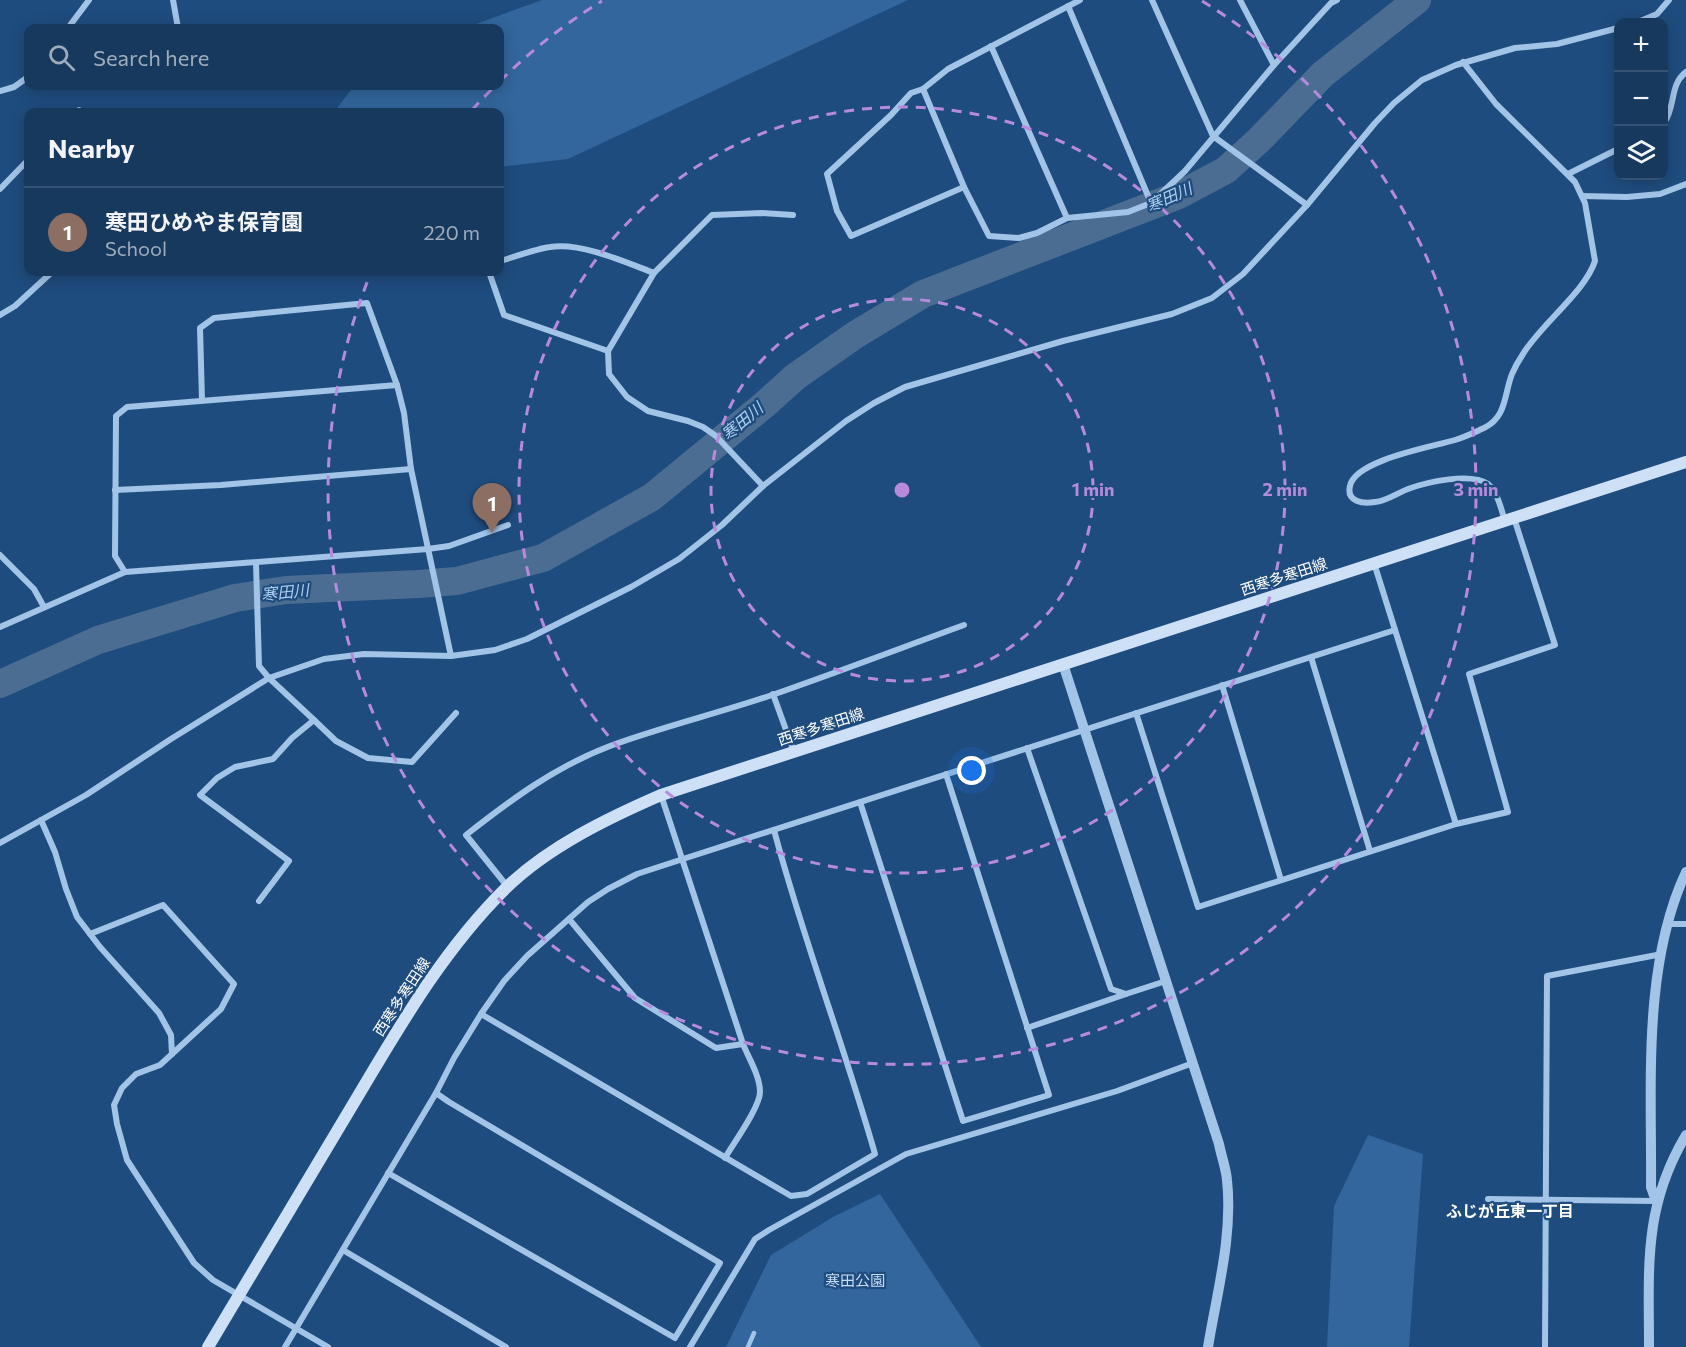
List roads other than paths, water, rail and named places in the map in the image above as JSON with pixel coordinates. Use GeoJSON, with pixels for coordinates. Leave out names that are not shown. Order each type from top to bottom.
{"type":"FeatureCollection","features":[{"type":"Feature","properties":{"kind":"main road","name":"西寒多寒田線"},"geometry":{"type":"LineString","coordinates":[[208,1347],[411,1008],[471,926],[507,886],[538,861],[610,817],[661,795],[1686,462]]}},
{"type":"Feature","properties":{"kind":"street"},"geometry":{"type":"LineString","coordinates":[[71,24],[89,0]]}},
{"type":"Feature","properties":{"kind":"street"},"geometry":{"type":"LineString","coordinates":[[173,0],[177,24]]}},
{"type":"Feature","properties":{"kind":"street"},"geometry":{"type":"LineString","coordinates":[[964,187],[851,236],[837,211],[826,174],[891,115],[910,93],[923,89],[948,69],[1080,0]]}},
{"type":"Feature","properties":{"kind":"street"},"geometry":{"type":"LineString","coordinates":[[1152,0],[1213,136],[1307,205]]}},
{"type":"Feature","properties":{"kind":"street"},"geometry":{"type":"LineString","coordinates":[[1240,0],[1274,65]]}},
{"type":"Feature","properties":{"kind":"street"},"geometry":{"type":"LineString","coordinates":[[1648,18],[1657,14],[1669,0]]}},
{"type":"Feature","properties":{"kind":"street"},"geometry":{"type":"LineString","coordinates":[[923,89],[964,187],[989,236],[1019,238],[1037,233],[1067,218],[1128,212],[1151,203],[1185,171],[1274,65],[1332,1]]}},
{"type":"Feature","properties":{"kind":"street"},"geometry":{"type":"LineString","coordinates":[[1068,6],[1151,203]]}},
{"type":"Feature","properties":{"kind":"street"},"geometry":{"type":"LineString","coordinates":[[0,843],[86,795],[269,678],[324,659],[364,654],[451,656],[495,650],[527,639],[631,587],[679,559],[722,525],[763,486],[846,421],[905,387],[1063,341],[1172,314],[1212,298],[1243,273],[1307,205],[1358,142],[1411,88],[1433,74],[1463,62],[1515,48],[1557,44],[1614,29]]}},
{"type":"Feature","properties":{"kind":"street"},"geometry":{"type":"LineString","coordinates":[[991,46],[1067,218]]}},
{"type":"Feature","properties":{"kind":"street"},"geometry":{"type":"LineString","coordinates":[[1136,713],[1198,907],[1456,824],[1508,812],[1469,674],[1555,645],[1510,519],[1493,490],[1478,480],[1463,478],[1415,487],[1385,500],[1371,502],[1353,500],[1350,494],[1350,486],[1356,476],[1388,459],[1458,439],[1489,425],[1498,418],[1503,409],[1512,374],[1524,352],[1536,335],[1573,294],[1594,265],[1595,258],[1582,196],[1568,174],[1496,104],[1463,62]]}},
{"type":"Feature","properties":{"kind":"street"},"geometry":{"type":"LineString","coordinates":[[1668,115],[1676,83],[1686,72]]}},
{"type":"Feature","properties":{"kind":"street"},"geometry":{"type":"LineString","coordinates":[[0,91],[14,87],[24,80]]}},
{"type":"Feature","properties":{"kind":"street"},"geometry":{"type":"LineString","coordinates":[[1568,174],[1614,151]]}},
{"type":"Feature","properties":{"kind":"street"},"geometry":{"type":"LineString","coordinates":[[0,189],[24,164]]}},
{"type":"Feature","properties":{"kind":"street"},"geometry":{"type":"LineString","coordinates":[[1582,196],[1618,197],[1660,194],[1686,184]]}},
{"type":"Feature","properties":{"kind":"street"},"geometry":{"type":"LineString","coordinates":[[763,486],[716,436],[703,427],[648,411],[627,398],[609,374],[608,351],[654,273],[712,215],[793,215]]}},
{"type":"Feature","properties":{"kind":"street"},"geometry":{"type":"LineString","coordinates":[[504,260],[550,246],[596,252],[654,273]]}},
{"type":"Feature","properties":{"kind":"street"},"geometry":{"type":"LineString","coordinates":[[0,315],[15,306],[48,276]]}},
{"type":"Feature","properties":{"kind":"street"},"geometry":{"type":"LineString","coordinates":[[490,276],[504,315],[608,351]]}},
{"type":"Feature","properties":{"kind":"street"},"geometry":{"type":"LineString","coordinates":[[202,400],[200,328],[214,318],[367,303],[397,385],[404,413],[411,469],[451,656]]}},
{"type":"Feature","properties":{"kind":"street"},"geometry":{"type":"LineString","coordinates":[[125,572],[115,556],[115,490],[116,416],[127,407],[397,385]]}},
{"type":"Feature","properties":{"kind":"street"},"geometry":{"type":"LineString","coordinates":[[115,490],[221,485],[411,469]]}},
{"type":"Feature","properties":{"kind":"street"},"geometry":{"type":"LineString","coordinates":[[0,627],[125,572],[428,549],[449,546],[508,525]]}},
{"type":"Feature","properties":{"kind":"street"},"geometry":{"type":"LineString","coordinates":[[0,555],[34,589],[44,607]]}},
{"type":"Feature","properties":{"kind":"street"},"geometry":{"type":"LineString","coordinates":[[256,562],[259,666],[336,741],[368,758],[412,762],[456,713]]}},
{"type":"Feature","properties":{"kind":"street"},"geometry":{"type":"LineString","coordinates":[[1374,563],[1456,824]]}},
{"type":"Feature","properties":{"kind":"street"},"geometry":{"type":"LineString","coordinates":[[507,886],[466,835],[525,790],[563,768],[608,747],[773,694],[964,625]]}},
{"type":"Feature","properties":{"kind":"street"},"geometry":{"type":"LineString","coordinates":[[285,1347],[436,1093],[453,1058],[481,1014],[504,981],[527,956],[588,902],[637,874],[1395,630]]}},
{"type":"Feature","properties":{"kind":"street"},"geometry":{"type":"LineString","coordinates":[[1311,657],[1370,851]]}},
{"type":"Feature","properties":{"kind":"street"},"geometry":{"type":"LineString","coordinates":[[1064,664],[1219,1144],[1227,1178],[1228,1236],[1208,1347]]}},
{"type":"Feature","properties":{"kind":"street"},"geometry":{"type":"LineString","coordinates":[[1222,685],[1281,880]]}},
{"type":"Feature","properties":{"kind":"street"},"geometry":{"type":"LineString","coordinates":[[773,694],[794,752]]}},
{"type":"Feature","properties":{"kind":"street"},"geometry":{"type":"LineString","coordinates":[[259,901],[289,861],[200,795],[217,778],[235,766],[252,765],[273,759],[292,738],[314,720]]}},
{"type":"Feature","properties":{"kind":"street"},"geometry":{"type":"LineString","coordinates":[[1027,748],[1111,989],[1126,994]]}},
{"type":"Feature","properties":{"kind":"street"},"geometry":{"type":"LineString","coordinates":[[860,802],[963,1121],[1049,1095],[946,774]]}},
{"type":"Feature","properties":{"kind":"street"},"geometry":{"type":"LineString","coordinates":[[661,795],[743,1044],[759,1082],[760,1095],[725,1158]]}},
{"type":"Feature","properties":{"kind":"street"},"geometry":{"type":"LineString","coordinates":[[41,820],[55,852],[77,917],[159,1013],[171,1035],[172,1054]]}},
{"type":"Feature","properties":{"kind":"street"},"geometry":{"type":"LineString","coordinates":[[481,1014],[791,1197],[807,1194],[875,1154],[787,879],[774,830]]}},
{"type":"Feature","properties":{"kind":"street"},"geometry":{"type":"LineString","coordinates":[[1656,1201],[1651,1187],[1652,1063],[1656,994],[1668,924],[1686,872]]}},
{"type":"Feature","properties":{"kind":"street"},"geometry":{"type":"LineString","coordinates":[[90,934],[163,905],[234,984],[221,1009],[160,1065],[136,1074],[122,1088],[114,1105],[117,1124],[127,1160],[194,1263],[213,1280],[328,1347]]}},
{"type":"Feature","properties":{"kind":"street"},"geometry":{"type":"LineString","coordinates":[[569,919],[635,998],[716,1048],[743,1044]]}},
{"type":"Feature","properties":{"kind":"street"},"geometry":{"type":"LineString","coordinates":[[1668,924],[1686,924]]}},
{"type":"Feature","properties":{"kind":"street"},"geometry":{"type":"LineString","coordinates":[[1545,1347],[1548,976],[1662,954]]}},
{"type":"Feature","properties":{"kind":"street"},"geometry":{"type":"LineString","coordinates":[[1027,1028],[1166,981]]}},
{"type":"Feature","properties":{"kind":"street"},"geometry":{"type":"LineString","coordinates":[[690,1347],[755,1239],[769,1230],[906,1154],[1117,1091],[1192,1063]]}},
{"type":"Feature","properties":{"kind":"street"},"geometry":{"type":"LineString","coordinates":[[388,1173],[675,1338],[720,1263],[436,1093]]}},
{"type":"Feature","properties":{"kind":"street"},"geometry":{"type":"LineString","coordinates":[[1649,1347],[1650,1249],[1656,1201],[1668,1169],[1686,1135]]}},
{"type":"Feature","properties":{"kind":"street"},"geometry":{"type":"LineString","coordinates":[[1488,1199],[1656,1201]]}},
{"type":"Feature","properties":{"kind":"street"},"geometry":{"type":"LineString","coordinates":[[343,1250],[506,1347]]}},
{"type":"Feature","properties":{"kind":"lane"},"geometry":{"type":"LineString","coordinates":[[748,1347],[754,1333]]}},
{"type":"Feature","properties":{"kind":"waterway","name":"寒田川"},"geometry":{"type":"LineString","coordinates":[[0,684],[98,640],[235,598],[286,590],[457,581],[543,558],[652,497],[795,377],[855,335],[923,294],[1179,195],[1226,170],[1259,140],[1323,74],[1417,0]]}},
{"type":"Feature","properties":{"kind":"place","name":"寒田ひめやま保育園"},"geometry":{"type":"Point","coordinates":[492,533]}},
{"type":"Feature","properties":{"kind":"district","name":"ふじが丘東一丁目"},"geometry":{"type":"Point","coordinates":[1510,1211]}},
{"type":"Feature","properties":{"kind":"park label","name":"寒田公園"},"geometry":{"type":"Point","coordinates":[855,1281]}}]}
